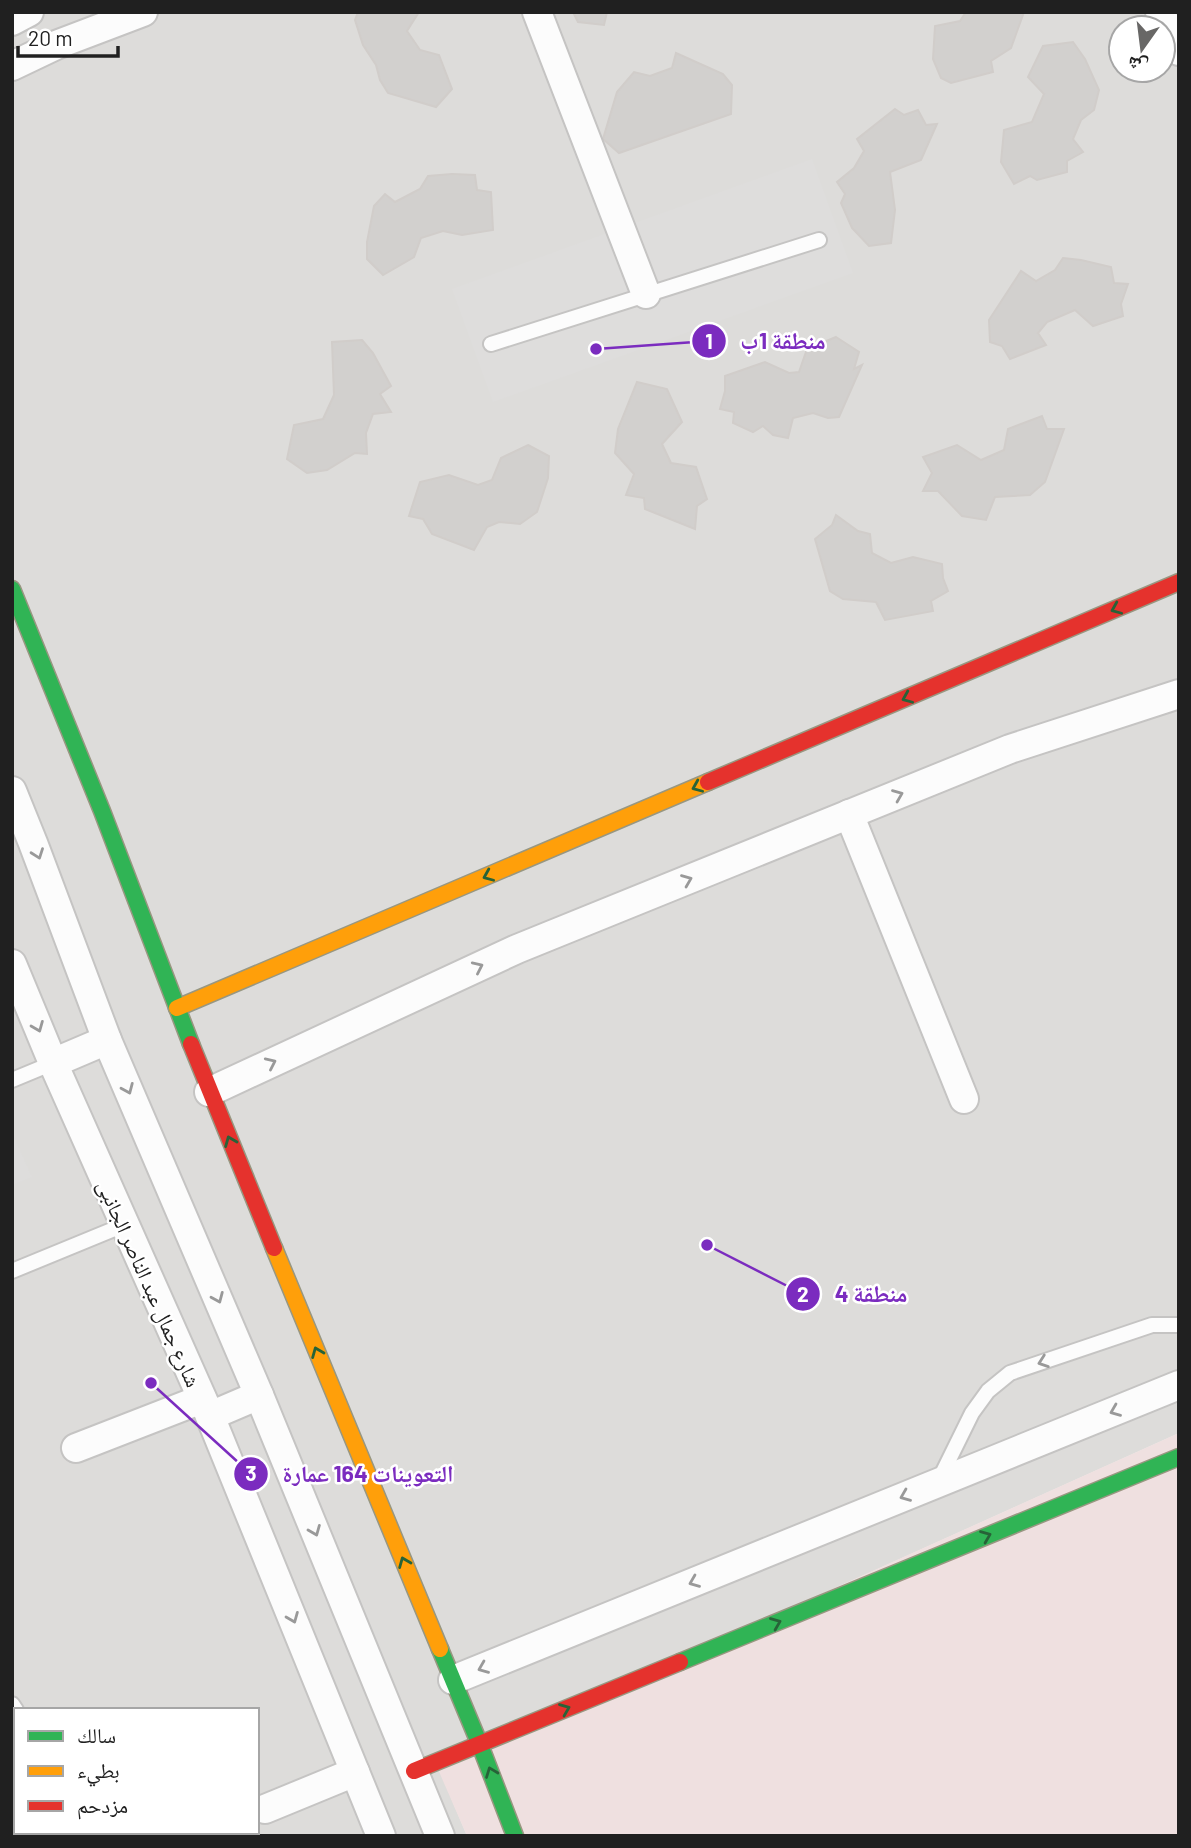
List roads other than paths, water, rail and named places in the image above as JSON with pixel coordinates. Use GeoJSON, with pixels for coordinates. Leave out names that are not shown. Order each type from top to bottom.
{"type":"FeatureCollection","features":[{"type":"Feature","properties":{"kind":"street"},"geometry":{"type":"LineString","coordinates":[[12,21],[29,12]]}},
{"type":"Feature","properties":{"kind":"street"},"geometry":{"type":"LineString","coordinates":[[537,12],[646,295]]}},
{"type":"Feature","properties":{"kind":"street"},"geometry":{"type":"LineString","coordinates":[[1160,12],[1179,51]]}},
{"type":"Feature","properties":{"kind":"street"},"geometry":{"type":"LineString","coordinates":[[12,66],[55,45],[136,13]]}},
{"type":"Feature","properties":{"kind":"street"},"geometry":{"type":"LineString","coordinates":[[177,1008],[1179,582]]}},
{"type":"Feature","properties":{"kind":"street"},"geometry":{"type":"LineString","coordinates":[[14,597],[102,811],[209,1092],[516,1836]]}},
{"type":"Feature","properties":{"kind":"street"},"geometry":{"type":"LineString","coordinates":[[209,1092],[517,949],[1010,749],[1179,694]]}},
{"type":"Feature","properties":{"kind":"street"},"geometry":{"type":"LineString","coordinates":[[12,791],[107,1040],[260,1395],[440,1836]]}},
{"type":"Feature","properties":{"kind":"street"},"geometry":{"type":"LineString","coordinates":[[849,814],[964,1099]]}},
{"type":"Feature","properties":{"kind":"street","name":"شارع جمال عبد الناصر الجانبى"},"geometry":{"type":"LineString","coordinates":[[12,964],[52,1063],[206,1407],[381,1836]]}},
{"type":"Feature","properties":{"kind":"street"},"geometry":{"type":"LineString","coordinates":[[52,1063],[107,1040]]}},
{"type":"Feature","properties":{"kind":"street"},"geometry":{"type":"LineString","coordinates":[[453,1680],[1179,1385]]}},
{"type":"Feature","properties":{"kind":"street"},"geometry":{"type":"LineString","coordinates":[[76,1448],[206,1407],[260,1395]]}},
{"type":"Feature","properties":{"kind":"street"},"geometry":{"type":"LineString","coordinates":[[414,1771],[1179,1457]]}},
{"type":"Feature","properties":{"kind":"street"},"geometry":{"type":"LineString","coordinates":[[265,1809],[355,1772]]}},
{"type":"Feature","properties":{"kind":"lane"},"geometry":{"type":"LineString","coordinates":[[491,344],[819,240]]}},
{"type":"Feature","properties":{"kind":"lane"},"geometry":{"type":"LineString","coordinates":[[12,1080],[52,1063]]}},
{"type":"Feature","properties":{"kind":"lane"},"geometry":{"type":"LineString","coordinates":[[12,1271],[124,1225]]}},
{"type":"Feature","properties":{"kind":"lane"},"geometry":{"type":"LineString","coordinates":[[937,1483],[972,1413],[988,1391],[1010,1373],[1152,1325],[1179,1325]]}},
{"type":"Feature","properties":{"kind":"place","name":"منطقة 1ب"},"geometry":{"type":"Point","coordinates":[596,349]}},
{"type":"Feature","properties":{"kind":"place","name":"منطقة 4"},"geometry":{"type":"Point","coordinates":[707,1245]}},
{"type":"Feature","properties":{"kind":"place","name":"التعوينات 164 عمارة"},"geometry":{"type":"Point","coordinates":[151,1383]}}]}
